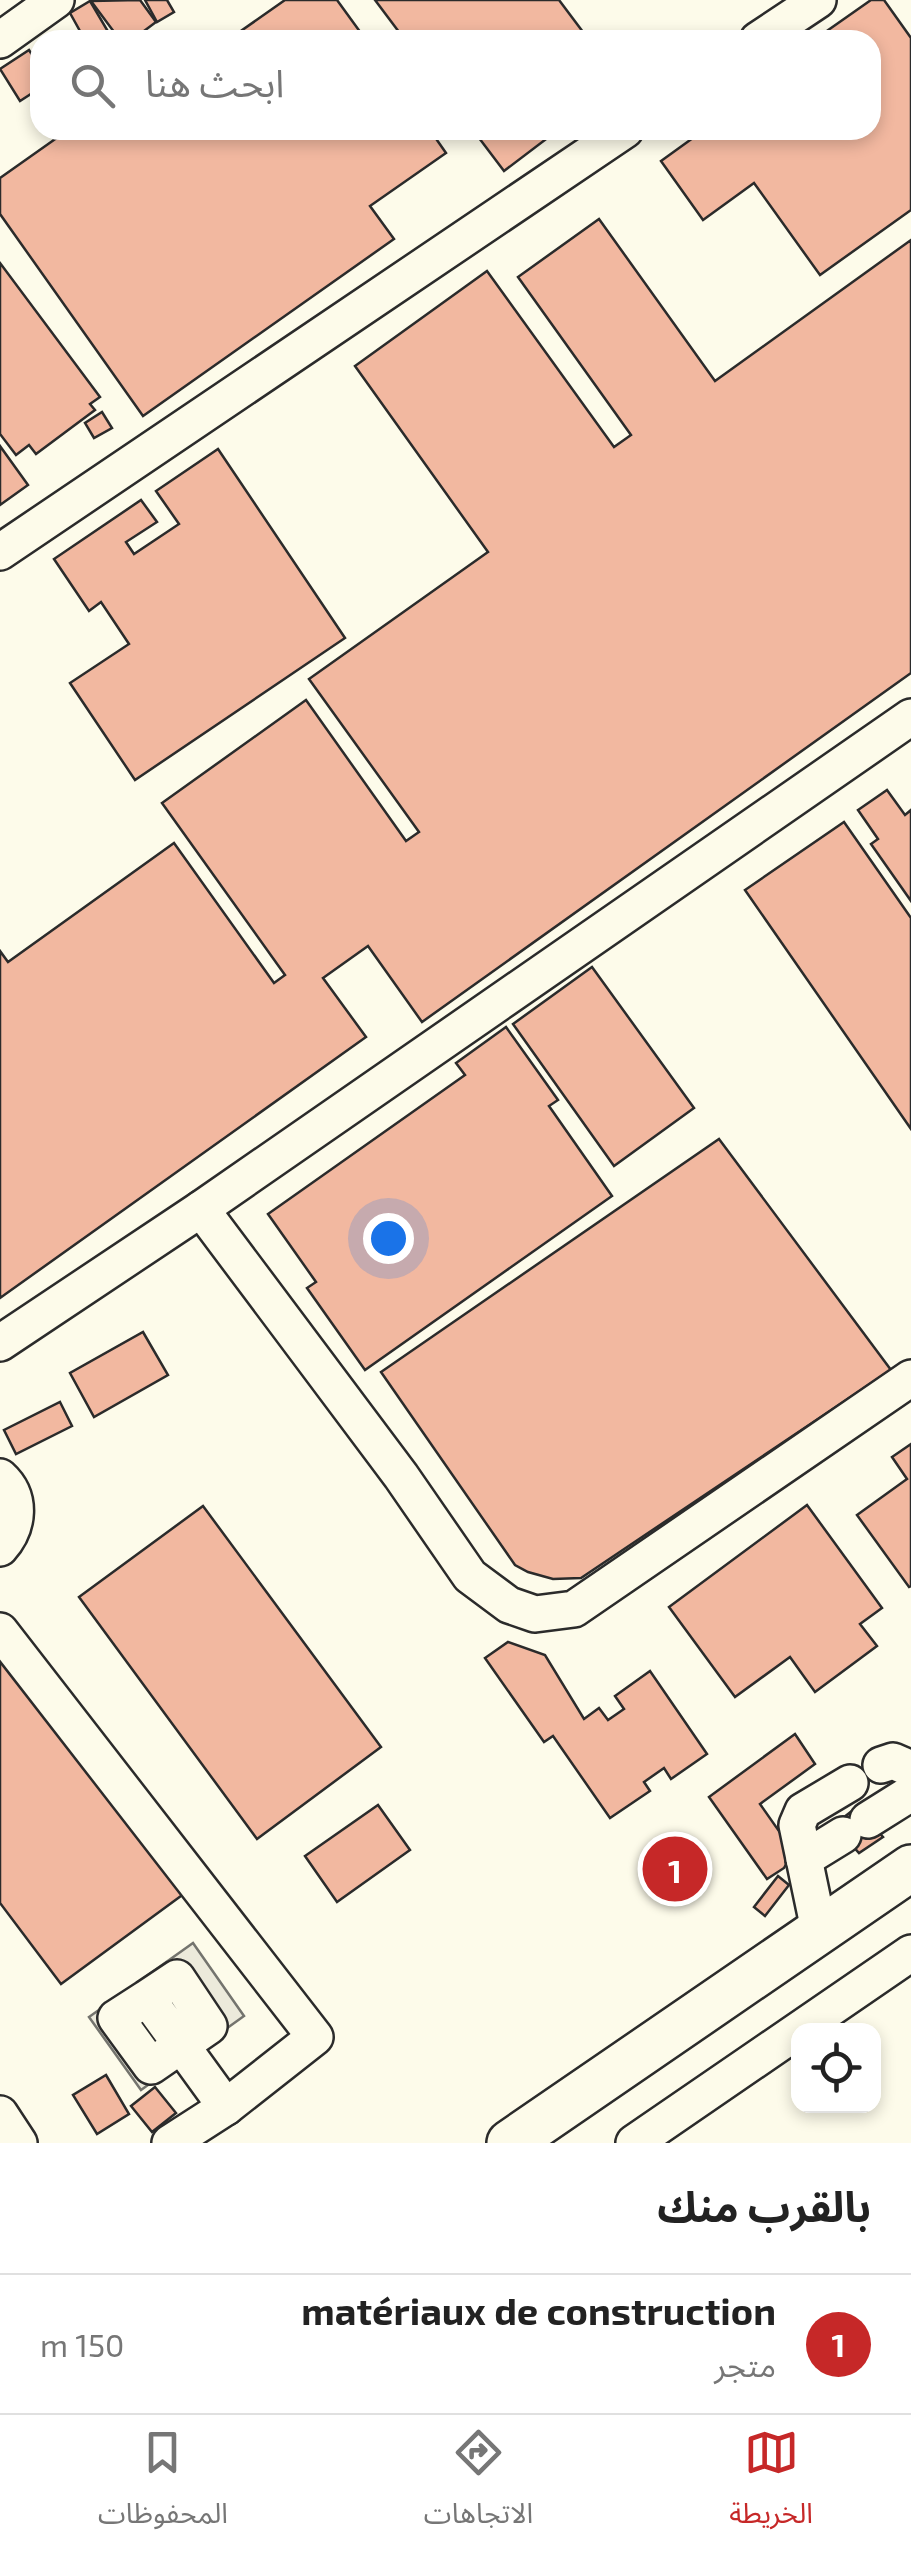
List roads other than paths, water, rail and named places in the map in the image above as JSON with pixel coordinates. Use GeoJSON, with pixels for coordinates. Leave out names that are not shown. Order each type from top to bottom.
{"type":"FeatureCollection","features":[{"type":"Feature","properties":{"kind":"main road"},"geometry":{"type":"LineString","coordinates":[[510,2143],[911,1868]]}},
{"type":"Feature","properties":{"kind":"street"},"geometry":{"type":"LineString","coordinates":[[0,40],[56,0]]}},
{"type":"Feature","properties":{"kind":"street"},"geometry":{"type":"LineString","coordinates":[[773,30],[818,0]]}},
{"type":"Feature","properties":{"kind":"street"},"geometry":{"type":"LineString","coordinates":[[0,552],[610,140]]}},
{"type":"Feature","properties":{"kind":"street"},"geometry":{"type":"LineString","coordinates":[[0,1343],[200,1210],[911,717]]}},
{"type":"Feature","properties":{"kind":"street"},"geometry":{"type":"LineString","coordinates":[[200,1210],[401,1476],[470,1576],[509,1605],[535,1614],[574,1609],[911,1378]]}},
{"type":"Feature","properties":{"kind":"street"},"geometry":{"type":"LineString","coordinates":[[0,1477],[15,1501],[16,1520],[0,1548]]}},
{"type":"Feature","properties":{"kind":"street"},"geometry":{"type":"LineString","coordinates":[[0,1631],[315,2038],[226,2107],[170,2143]]}},
{"type":"Feature","properties":{"kind":"street"},"geometry":{"type":"LineString","coordinates":[[818,1930],[797,1825],[804,1811],[850,1784]]}},
{"type":"Feature","properties":{"kind":"street"},"geometry":{"type":"LineString","coordinates":[[804,1859],[911,1794]]}},
{"type":"Feature","properties":{"kind":"street"},"geometry":{"type":"LineString","coordinates":[[634,2143],[911,1952]]}},
{"type":"Feature","properties":{"kind":"street"},"geometry":{"type":"LineString","coordinates":[[147,1998],[176,1978],[209,2026],[181,2044],[226,2107]]}},
{"type":"Feature","properties":{"kind":"street"},"geometry":{"type":"LineString","coordinates":[[0,2114],[19,2143]]}},
{"type":"Feature","properties":{"kind":"place","name":"matériaux de construction"},"geometry":{"type":"Point","coordinates":[675,1869]}}]}
